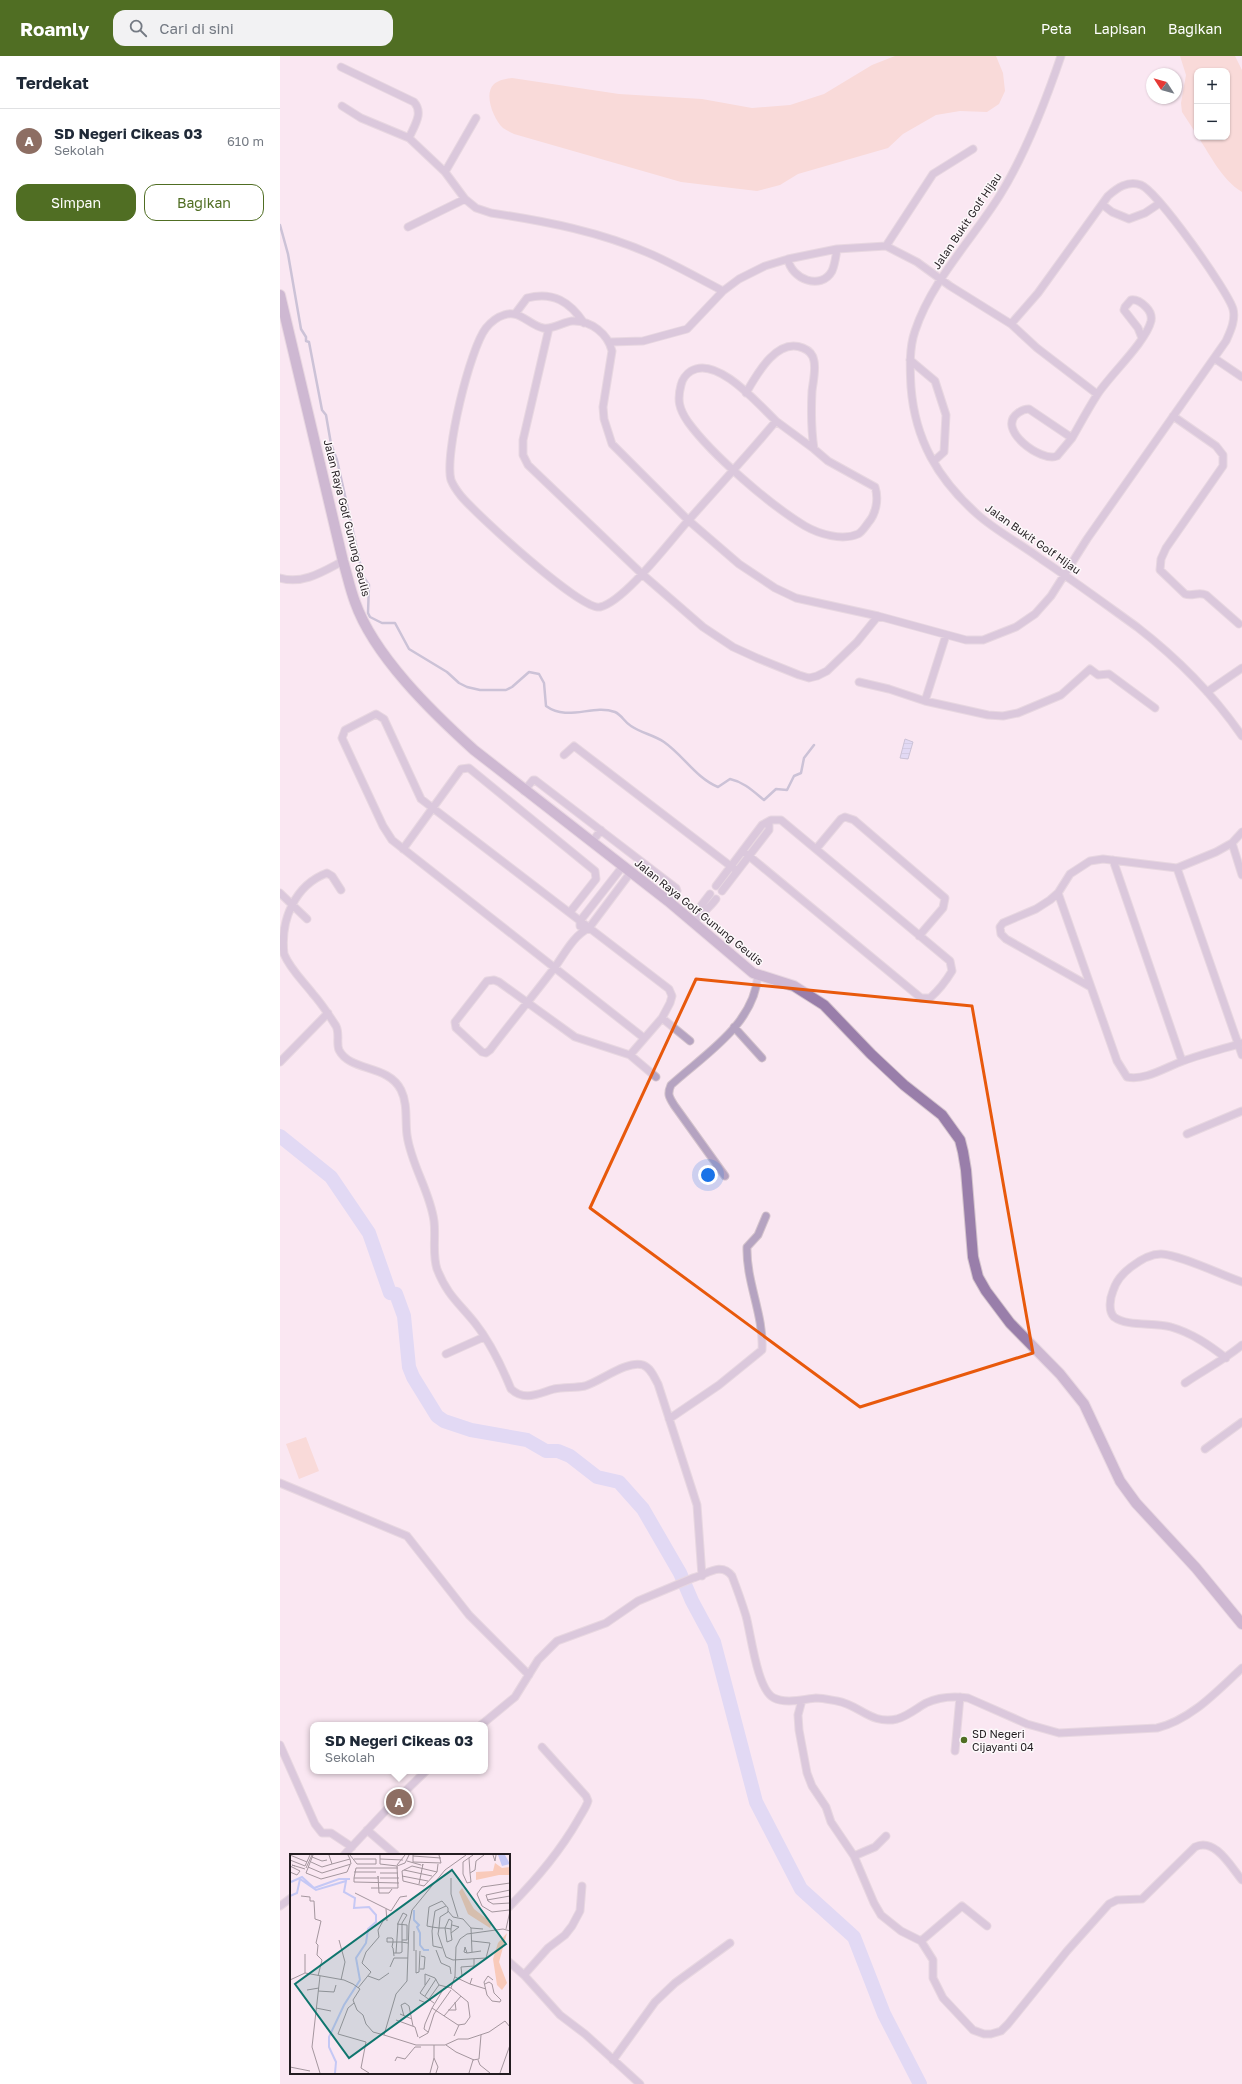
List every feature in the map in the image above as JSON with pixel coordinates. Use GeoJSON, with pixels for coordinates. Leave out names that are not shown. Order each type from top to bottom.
{"type":"FeatureCollection","features":[{"type":"Feature","properties":{"kind":"main road","name":"Jalan Raya Golf Gunung Geulis"},"geometry":{"type":"LineString","coordinates":[[280,295],[354,602],[373,638],[388,658],[448,726],[524,791],[668,901],[696,919],[758,975],[794,986],[824,1005],[871,1054],[904,1085],[942,1115],[960,1140],[966,1170],[972,1257],[978,1277],[986,1291],[1010,1323],[1060,1374],[1084,1404],[1120,1481],[1136,1503],[1196,1568],[1242,1624]]}},
{"type":"Feature","properties":{"kind":"street","name":"Jalan Bukit Golf Hijau"},"geometry":{"type":"LineString","coordinates":[[1061,56],[1055,76],[1021,155],[1000,194],[941,279],[916,326],[910,360],[912,406],[919,434],[941,474],[979,515],[1064,574],[1139,629],[1177,662],[1208,692],[1220,705],[1242,736]]}},
{"type":"Feature","properties":{"kind":"street"},"geometry":{"type":"LineString","coordinates":[[341,68],[414,102],[418,107],[419,114],[410,138]]}},
{"type":"Feature","properties":{"kind":"street"},"geometry":{"type":"LineString","coordinates":[[342,106],[361,118],[410,138],[445,172],[465,199],[476,208],[491,213],[583,230],[638,250],[723,291]]}},
{"type":"Feature","properties":{"kind":"street"},"geometry":{"type":"LineString","coordinates":[[445,172],[476,118]]}},
{"type":"Feature","properties":{"kind":"street"},"geometry":{"type":"LineString","coordinates":[[886,246],[933,174],[973,149]]}},
{"type":"Feature","properties":{"kind":"street"},"geometry":{"type":"LineString","coordinates":[[776,421],[735,470],[688,520],[642,574],[607,605],[594,607],[571,594],[554,581],[470,505],[454,486],[450,472],[452,445],[466,380],[477,346],[486,327],[493,320],[508,313],[515,314],[536,325],[549,328],[566,322],[576,321],[584,323],[596,328],[610,342],[612,351],[603,407],[604,419],[612,444],[688,520],[739,564],[775,588],[796,598],[878,616],[966,640],[983,640],[1016,627],[1035,614],[1051,596],[1087,539],[1226,341],[1234,321],[1234,310],[1212,273],[1160,203],[1145,188],[1131,184],[1122,186],[1108,196],[1103,205],[1038,293],[1011,324]]}},
{"type":"Feature","properties":{"kind":"street"},"geometry":{"type":"LineString","coordinates":[[408,227],[465,199]]}},
{"type":"Feature","properties":{"kind":"street"},"geometry":{"type":"LineString","coordinates":[[1103,205],[1112,212],[1129,220],[1145,213],[1160,203]]}},
{"type":"Feature","properties":{"kind":"street"},"geometry":{"type":"LineString","coordinates":[[610,342],[643,341],[679,332],[693,323],[723,291],[756,270],[788,259],[837,249],[886,246],[917,262],[1011,324],[1037,348],[1097,394]]}},
{"type":"Feature","properties":{"kind":"street"},"geometry":{"type":"LineString","coordinates":[[788,259],[789,266],[800,278],[809,281],[820,280],[832,271],[837,249]]}},
{"type":"Feature","properties":{"kind":"street"},"geometry":{"type":"LineString","coordinates":[[515,314],[527,298],[545,295],[557,297],[571,306],[584,323]]}},
{"type":"Feature","properties":{"kind":"street"},"geometry":{"type":"LineString","coordinates":[[1072,438],[1029,409],[1024,409],[1015,415],[1012,421],[1012,430],[1020,441],[1045,456],[1057,456],[1072,438],[1097,394],[1142,338],[1151,321],[1151,314],[1141,302],[1131,300],[1125,306],[1124,310],[1138,328],[1142,338]]}},
{"type":"Feature","properties":{"kind":"street"},"geometry":{"type":"LineString","coordinates":[[549,328],[523,440],[523,455],[528,465],[642,574],[703,627],[733,648],[809,678],[826,671],[857,642],[878,616]]}},
{"type":"Feature","properties":{"kind":"street"},"geometry":{"type":"LineString","coordinates":[[746,393],[765,366],[783,347],[796,345],[812,354],[815,365],[811,410],[814,449]]}},
{"type":"Feature","properties":{"kind":"street"},"geometry":{"type":"LineString","coordinates":[[1214,358],[1242,377]]}},
{"type":"Feature","properties":{"kind":"street"},"geometry":{"type":"LineString","coordinates":[[910,360],[935,381],[946,415],[944,452],[934,461]]}},
{"type":"Feature","properties":{"kind":"street"},"geometry":{"type":"LineString","coordinates":[[697,367],[716,370],[746,393],[776,421],[835,465],[875,487],[878,494],[872,519],[859,534],[845,537],[835,536],[806,526],[776,505],[735,470],[701,438],[680,409],[678,396],[682,382],[689,372],[697,367]]}},
{"type":"Feature","properties":{"kind":"street"},"geometry":{"type":"LineString","coordinates":[[1173,416],[1216,446],[1224,460],[1223,466],[1166,548],[1161,559],[1160,570],[1185,594],[1189,595],[1199,593],[1206,595],[1239,624]]}},
{"type":"Feature","properties":{"kind":"street"},"geometry":{"type":"LineString","coordinates":[[280,578],[293,582],[303,580],[343,561]]}},
{"type":"Feature","properties":{"kind":"street"},"geometry":{"type":"LineString","coordinates":[[925,701],[946,635]]}},
{"type":"Feature","properties":{"kind":"street"},"geometry":{"type":"LineString","coordinates":[[1208,692],[1242,668]]}},
{"type":"Feature","properties":{"kind":"street"},"geometry":{"type":"LineString","coordinates":[[859,682],[889,689],[925,701],[988,715],[1010,715],[1061,695],[1090,669],[1098,675],[1110,674],[1155,708]]}},
{"type":"Feature","properties":{"kind":"street"},"geometry":{"type":"LineString","coordinates":[[630,1055],[662,1018],[672,996],[669,989],[570,912],[432,809],[418,796],[382,716],[376,714],[345,730],[342,738],[383,826],[392,840],[644,1038]]}},
{"type":"Feature","properties":{"kind":"street"},"geometry":{"type":"LineString","coordinates":[[564,755],[574,746],[737,871]]}},
{"type":"Feature","properties":{"kind":"street"},"geometry":{"type":"LineString","coordinates":[[403,849],[461,769],[469,768],[595,871],[596,879],[570,912]]}},
{"type":"Feature","properties":{"kind":"street"},"geometry":{"type":"LineString","coordinates":[[524,791],[533,780],[536,780],[676,888],[677,891],[668,901]]}},
{"type":"Feature","properties":{"kind":"street"},"geometry":{"type":"LineString","coordinates":[[816,848],[841,819],[845,817],[854,820],[945,898],[943,908],[919,936]]}},
{"type":"Feature","properties":{"kind":"street"},"geometry":{"type":"LineString","coordinates":[[716,886],[742,851],[762,825],[771,820],[781,820],[950,961],[952,971],[938,991],[930,998],[926,999],[908,988],[837,927],[742,851]]}},
{"type":"Feature","properties":{"kind":"street"},"geometry":{"type":"LineString","coordinates":[[722,891],[769,830],[769,822]]}},
{"type":"Feature","properties":{"kind":"street"},"geometry":{"type":"LineString","coordinates":[[592,842],[601,830]]}},
{"type":"Feature","properties":{"kind":"street"},"geometry":{"type":"LineString","coordinates":[[1090,986],[1035,957],[1006,939],[1001,934],[1000,927],[1003,922],[1036,909],[1058,893],[1070,874],[1090,861],[1113,860],[1177,868],[1216,852],[1232,843],[1242,832]]}},
{"type":"Feature","properties":{"kind":"street"},"geometry":{"type":"LineString","coordinates":[[602,850],[611,838]]}},
{"type":"Feature","properties":{"kind":"street"},"geometry":{"type":"LineString","coordinates":[[1232,843],[1242,875]]}},
{"type":"Feature","properties":{"kind":"street"},"geometry":{"type":"LineString","coordinates":[[1113,860],[1182,1061]]}},
{"type":"Feature","properties":{"kind":"street"},"geometry":{"type":"LineString","coordinates":[[1177,868],[1240,1044],[1242,1055]]}},
{"type":"Feature","properties":{"kind":"street"},"geometry":{"type":"LineString","coordinates":[[581,932],[580,921],[627,869]]}},
{"type":"Feature","properties":{"kind":"street"},"geometry":{"type":"LineString","coordinates":[[627,869],[589,928],[581,932],[555,967],[526,1002],[486,1053],[482,1052],[456,1028],[455,1022],[487,982],[490,980],[499,982],[526,1002],[575,1037],[630,1055],[656,1076]]}},
{"type":"Feature","properties":{"kind":"street"},"geometry":{"type":"LineString","coordinates":[[341,890],[332,876],[327,873],[308,884],[289,902],[284,912],[281,925],[283,953],[295,972],[328,1013],[339,1032],[338,1045],[344,1057],[352,1062],[380,1072],[389,1077],[401,1090],[406,1109],[407,1135],[410,1151],[434,1221],[437,1267],[447,1292],[472,1320],[484,1337],[511,1389],[517,1394],[532,1396],[556,1389],[586,1386],[627,1366],[639,1364],[648,1368],[658,1384],[682,1453],[697,1505],[702,1576]]}},
{"type":"Feature","properties":{"kind":"street"},"geometry":{"type":"LineString","coordinates":[[1058,893],[1117,1061],[1127,1077],[1134,1079],[1182,1061],[1240,1044]]}},
{"type":"Feature","properties":{"kind":"street"},"geometry":{"type":"LineString","coordinates":[[280,894],[307,919]]}},
{"type":"Feature","properties":{"kind":"street"},"geometry":{"type":"LineString","coordinates":[[696,919],[700,908],[710,894]]}},
{"type":"Feature","properties":{"kind":"street"},"geometry":{"type":"LineString","coordinates":[[696,919],[706,912],[716,899]]}},
{"type":"Feature","properties":{"kind":"street"},"geometry":{"type":"LineString","coordinates":[[725,1176],[668,1095],[671,1085],[734,1027],[745,1014],[753,1000],[758,975]]}},
{"type":"Feature","properties":{"kind":"street"},"geometry":{"type":"LineString","coordinates":[[280,1062],[328,1013]]}},
{"type":"Feature","properties":{"kind":"street"},"geometry":{"type":"LineString","coordinates":[[662,1018],[690,1041]]}},
{"type":"Feature","properties":{"kind":"street"},"geometry":{"type":"LineString","coordinates":[[734,1027],[762,1058]]}},
{"type":"Feature","properties":{"kind":"street"},"geometry":{"type":"LineString","coordinates":[[1187,1134],[1242,1112]]}},
{"type":"Feature","properties":{"kind":"street"},"geometry":{"type":"LineString","coordinates":[[669,1419],[720,1385],[762,1350],[760,1317],[750,1276],[747,1247],[758,1236],[766,1216]]}},
{"type":"Feature","properties":{"kind":"street"},"geometry":{"type":"LineString","coordinates":[[1226,1358],[1195,1336],[1171,1326],[1126,1322],[1115,1317],[1111,1312],[1110,1303],[1113,1291],[1120,1278],[1139,1261],[1150,1256],[1162,1254],[1174,1256],[1242,1282]]}},
{"type":"Feature","properties":{"kind":"street"},"geometry":{"type":"LineString","coordinates":[[446,1354],[484,1337]]}},
{"type":"Feature","properties":{"kind":"street"},"geometry":{"type":"LineString","coordinates":[[1185,1383],[1208,1366],[1226,1358],[1242,1345]]}},
{"type":"Feature","properties":{"kind":"street"},"geometry":{"type":"LineString","coordinates":[[1205,1449],[1242,1422]]}},
{"type":"Feature","properties":{"kind":"street"},"geometry":{"type":"LineString","coordinates":[[280,1483],[407,1536],[469,1615],[529,1675]]}},
{"type":"Feature","properties":{"kind":"street"},"geometry":{"type":"LineString","coordinates":[[485,1722],[515,1697],[545,1651],[557,1640],[606,1623],[638,1601],[693,1578],[702,1576],[715,1569],[722,1568],[728,1571],[746,1616],[756,1664],[766,1690],[774,1698],[802,1700],[818,1698],[839,1701],[856,1708],[873,1718],[883,1720],[898,1719],[926,1703],[941,1698],[960,1697],[968,1698],[1027,1724],[1059,1733],[1157,1728],[1172,1725],[1184,1718],[1242,1668]]}},
{"type":"Feature","properties":{"kind":"street"},"geometry":{"type":"LineString","coordinates":[[955,1751],[960,1697]]}},
{"type":"Feature","properties":{"kind":"street"},"geometry":{"type":"LineString","coordinates":[[802,1700],[798,1715],[799,1730],[807,1773],[812,1786],[826,1807],[831,1822],[854,1856],[874,1904],[881,1915],[901,1930],[921,1941],[933,1960],[933,1978],[944,1998],[973,2030],[984,2034],[991,2034],[1001,2031],[1067,1951],[1109,1904],[1117,1900],[1142,1899],[1195,1847],[1203,1844],[1214,1848],[1242,1880]]}},
{"type":"Feature","properties":{"kind":"street"},"geometry":{"type":"LineString","coordinates":[[280,1745],[315,1824],[322,1833],[331,1833],[352,1847]]}},
{"type":"Feature","properties":{"kind":"street"},"geometry":{"type":"LineString","coordinates":[[510,1906],[549,1866],[554,1854],[569,1835],[588,1801],[586,1796],[566,1776],[542,1747]]}},
{"type":"Feature","properties":{"kind":"street"},"geometry":{"type":"LineString","coordinates":[[345,1854],[423,1774]]}},
{"type":"Feature","properties":{"kind":"street"},"geometry":{"type":"LineString","coordinates":[[367,1830],[395,1854]]}},
{"type":"Feature","properties":{"kind":"street"},"geometry":{"type":"LineString","coordinates":[[854,1856],[875,1847],[886,1836]]}},
{"type":"Feature","properties":{"kind":"street"},"geometry":{"type":"LineString","coordinates":[[524,1975],[548,1948],[565,1936],[572,1926],[580,1911],[582,1886]]}},
{"type":"Feature","properties":{"kind":"street"},"geometry":{"type":"LineString","coordinates":[[280,1906],[290,1899]]}},
{"type":"Feature","properties":{"kind":"street"},"geometry":{"type":"LineString","coordinates":[[921,1941],[962,1906],[986,1926]]}},
{"type":"Feature","properties":{"kind":"street"},"geometry":{"type":"LineString","coordinates":[[613,2060],[655,2002],[675,1983],[730,1943]]}},
{"type":"Feature","properties":{"kind":"street"},"geometry":{"type":"LineString","coordinates":[[510,1963],[524,1975],[560,2015],[585,2034],[640,2084]]}},
{"type":"Feature","properties":{"kind":"highlighted area"},"geometry":{"type":"Polygon","coordinates":[[[696,979],[972,1006],[1033,1353],[860,1407],[590,1208],[696,979]]]}},
{"type":"Feature","properties":{"kind":"shaded area"},"geometry":{"type":"Polygon","coordinates":[[[895,56],[996,56],[1003,73],[1005,91],[999,104],[987,112],[960,111],[936,115],[903,134],[888,148],[798,174],[780,185],[757,191],[681,182],[514,134],[503,128],[496,119],[490,100],[491,88],[494,84],[512,78],[619,94],[702,99],[752,108],[790,105],[824,94],[872,65],[895,56]]]}},
{"type":"Feature","properties":{"kind":"shaded area"},"geometry":{"type":"Polygon","coordinates":[[[1180,56],[1235,56],[1242,70],[1242,192],[1223,174],[1212,160],[1200,140],[1230,140],[1230,68],[1194,68],[1194,130],[1182,112],[1181,104],[1186,75],[1180,56]]]}},
{"type":"Feature","properties":{"kind":"shaded area"},"geometry":{"type":"Polygon","coordinates":[[[306,1437],[319,1471],[299,1479],[286,1444],[306,1437]]]}},
{"type":"Feature","properties":{"kind":"water"},"geometry":{"type":"Polygon","coordinates":[[[905,739],[913,742],[908,759],[900,758],[905,739]]]}},
{"type":"Feature","properties":{"kind":"waterway"},"geometry":{"type":"LineString","coordinates":[[280,225],[288,254],[301,329],[306,337],[306,341],[309,342],[322,410],[326,415],[331,444],[337,460],[363,576],[369,585],[368,613],[370,617],[382,623],[395,623],[409,649],[447,672],[459,683],[467,687],[480,690],[506,690],[512,687],[529,672],[539,674],[544,683],[546,706],[554,711],[563,713],[598,710],[615,712],[635,728],[671,747],[703,778],[718,787],[730,779],[735,780],[748,787],[764,800],[776,789],[787,790],[794,776],[801,773],[804,758],[814,745]]}},
{"type":"Feature","properties":{"kind":"waterway"},"geometry":{"type":"LineString","coordinates":[[280,1136],[331,1177],[369,1233],[390,1293],[396,1294],[404,1316],[409,1367],[413,1377],[437,1416],[444,1421],[471,1430],[527,1440],[546,1451],[558,1451],[570,1456],[597,1477],[619,1482],[643,1509],[680,1573],[692,1601],[714,1642],[756,1802],[801,1889],[854,1937],[884,2014],[920,2084]]}},
{"type":"Feature","properties":{"kind":"place","name":"SD Negeri Cijayanti 04"},"geometry":{"type":"Point","coordinates":[964,1740]}},
{"type":"Feature","properties":{"kind":"place","name":"SD Negeri Cikeas 03"},"geometry":{"type":"Point","coordinates":[399,1802]}}]}
